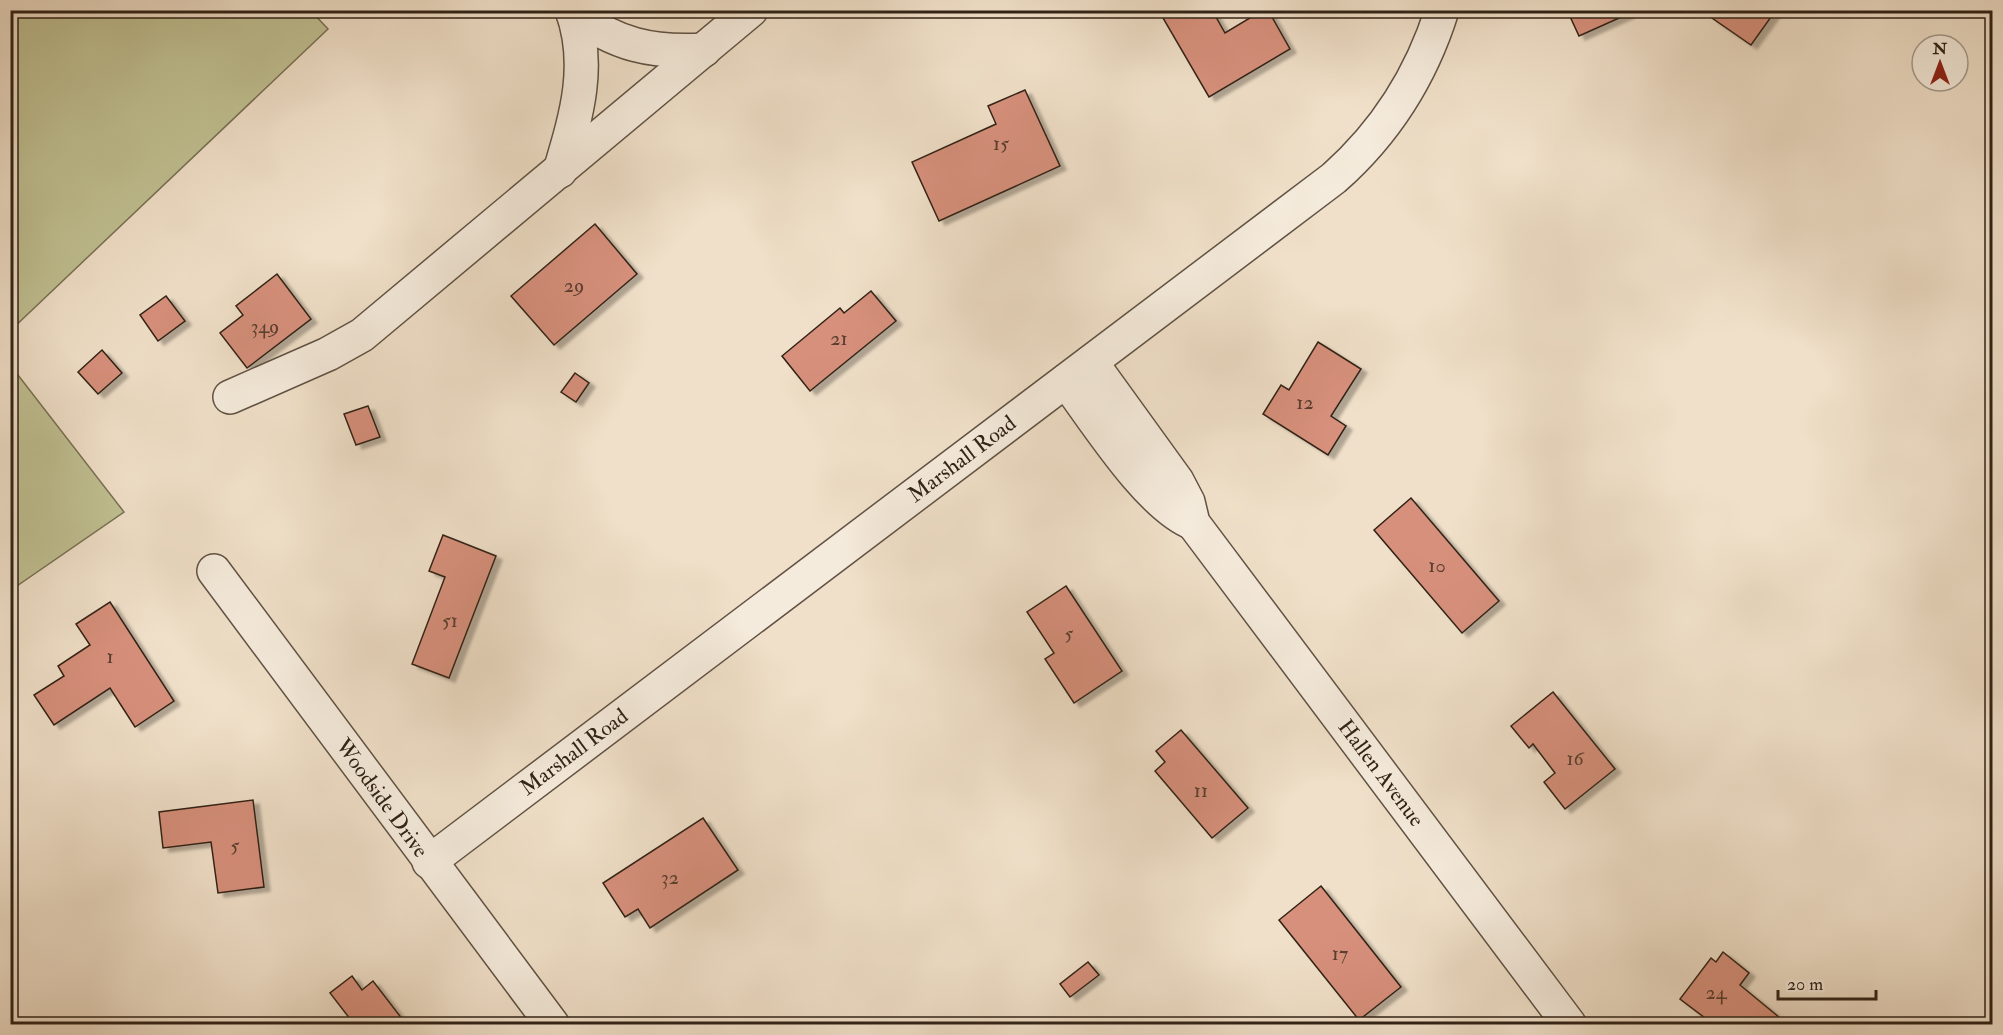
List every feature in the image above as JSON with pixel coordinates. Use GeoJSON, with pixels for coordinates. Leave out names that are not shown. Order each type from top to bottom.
{"type":"FeatureCollection","features":[{"type":"Feature","properties":{"kind":"street"},"geometry":{"type":"LineString","coordinates":[[230,397],[328,354],[362,335],[752,10]]}},
{"type":"Feature","properties":{"kind":"street","name":"Marshall Road"},"geometry":{"type":"LineString","coordinates":[[429,862],[1312,195],[1371,142],[1404,98],[1426,55],[1442,10]]}},
{"type":"Feature","properties":{"kind":"street"},"geometry":{"type":"LineString","coordinates":[[573,12],[594,29],[627,43],[663,50],[704,50]]}},
{"type":"Feature","properties":{"kind":"street"},"geometry":{"type":"LineString","coordinates":[[560,171],[582,83],[583,62],[573,12]]}},
{"type":"Feature","properties":{"kind":"street","name":"Hallen Avenue"},"geometry":{"type":"LineString","coordinates":[[1078,372],[1154,497],[1173,513],[1193,523],[1569,1024]]}},
{"type":"Feature","properties":{"kind":"street","name":"Woodside Drive"},"geometry":{"type":"LineString","coordinates":[[214,571],[552,1024]]}},
{"type":"Feature","properties":{"kind":"green space"},"geometry":{"type":"Polygon","coordinates":[[[11,10],[311,11],[328,29],[11,330],[11,10]]]}},
{"type":"Feature","properties":{"kind":"green space"},"geometry":{"type":"Polygon","coordinates":[[[11,366],[124,512],[10,590],[11,366]]]}},
{"type":"Feature","properties":{"kind":"building"},"geometry":{"type":"Polygon","coordinates":[[[1176,10],[1212,10],[1225,33],[1263,10],[1268,10],[1290,49],[1209,97],[1163,18],[1176,10]]]}},
{"type":"Feature","properties":{"kind":"building"},"geometry":{"type":"Polygon","coordinates":[[[1567,10],[1627,10],[1628,14],[1579,36],[1567,10]]]}},
{"type":"Feature","properties":{"kind":"building"},"geometry":{"type":"Polygon","coordinates":[[[1717,10],[1776,10],[1751,45],[1712,18],[1717,10]]]}},
{"type":"Feature","properties":{"kind":"building"},"geometry":{"type":"Polygon","coordinates":[[[1025,90],[1060,166],[939,221],[912,162],[996,124],[988,106],[1025,90]]]}},
{"type":"Feature","properties":{"kind":"building"},"geometry":{"type":"Polygon","coordinates":[[[595,224],[637,274],[554,345],[511,296],[595,224]]]}},
{"type":"Feature","properties":{"kind":"building"},"geometry":{"type":"Polygon","coordinates":[[[277,274],[311,319],[247,368],[220,333],[243,315],[236,306],[277,274]]]}},
{"type":"Feature","properties":{"kind":"building"},"geometry":{"type":"Polygon","coordinates":[[[871,291],[896,321],[810,391],[782,356],[840,308],[844,313],[871,291]]]}},
{"type":"Feature","properties":{"kind":"building"},"geometry":{"type":"Polygon","coordinates":[[[166,296],[185,321],[158,341],[140,315],[166,296]]]}},
{"type":"Feature","properties":{"kind":"building"},"geometry":{"type":"Polygon","coordinates":[[[1318,342],[1361,369],[1331,416],[1346,426],[1328,455],[1263,414],[1281,385],[1289,390],[1318,342]]]}},
{"type":"Feature","properties":{"kind":"building"},"geometry":{"type":"Polygon","coordinates":[[[102,350],[122,373],[98,394],[78,372],[102,350]]]}},
{"type":"Feature","properties":{"kind":"building"},"geometry":{"type":"Polygon","coordinates":[[[575,373],[589,383],[576,402],[561,392],[575,373]]]}},
{"type":"Feature","properties":{"kind":"building"},"geometry":{"type":"Polygon","coordinates":[[[368,406],[380,437],[356,445],[344,414],[368,406]]]}},
{"type":"Feature","properties":{"kind":"building"},"geometry":{"type":"Polygon","coordinates":[[[1411,498],[1499,601],[1462,633],[1374,530],[1411,498]]]}},
{"type":"Feature","properties":{"kind":"building"},"geometry":{"type":"Polygon","coordinates":[[[443,535],[496,556],[449,678],[412,664],[445,577],[429,571],[443,535]]]}},
{"type":"Feature","properties":{"kind":"building"},"geometry":{"type":"Polygon","coordinates":[[[1066,586],[1122,671],[1074,703],[1045,659],[1054,653],[1027,612],[1066,586]]]}},
{"type":"Feature","properties":{"kind":"building"},"geometry":{"type":"Polygon","coordinates":[[[110,602],[174,701],[135,727],[110,688],[54,725],[34,695],[64,676],[58,666],[90,645],[76,624],[110,602]]]}},
{"type":"Feature","properties":{"kind":"building"},"geometry":{"type":"Polygon","coordinates":[[[1553,692],[1615,769],[1565,809],[1544,782],[1555,773],[1533,744],[1529,748],[1511,726],[1553,692]]]}},
{"type":"Feature","properties":{"kind":"building"},"geometry":{"type":"Polygon","coordinates":[[[1181,730],[1248,808],[1212,838],[1155,771],[1165,762],[1156,751],[1181,730]]]}},
{"type":"Feature","properties":{"kind":"building"},"geometry":{"type":"Polygon","coordinates":[[[253,800],[264,887],[218,893],[211,842],[163,848],[159,812],[253,800]]]}},
{"type":"Feature","properties":{"kind":"building"},"geometry":{"type":"Polygon","coordinates":[[[703,818],[738,870],[650,928],[638,909],[625,917],[603,883],[703,818]]]}},
{"type":"Feature","properties":{"kind":"building"},"geometry":{"type":"Polygon","coordinates":[[[1321,886],[1401,987],[1359,1020],[1279,920],[1321,886]]]}},
{"type":"Feature","properties":{"kind":"building"},"geometry":{"type":"Polygon","coordinates":[[[1723,952],[1749,973],[1740,985],[1780,1018],[1775,1024],[1713,1024],[1680,999],[1711,958],[1716,962],[1723,952]]]}},
{"type":"Feature","properties":{"kind":"building"},"geometry":{"type":"Polygon","coordinates":[[[1088,962],[1099,975],[1070,997],[1060,984],[1088,962]]]}},
{"type":"Feature","properties":{"kind":"building"},"geometry":{"type":"Polygon","coordinates":[[[352,976],[362,990],[373,981],[406,1024],[354,1024],[330,993],[352,976]]]}}]}
